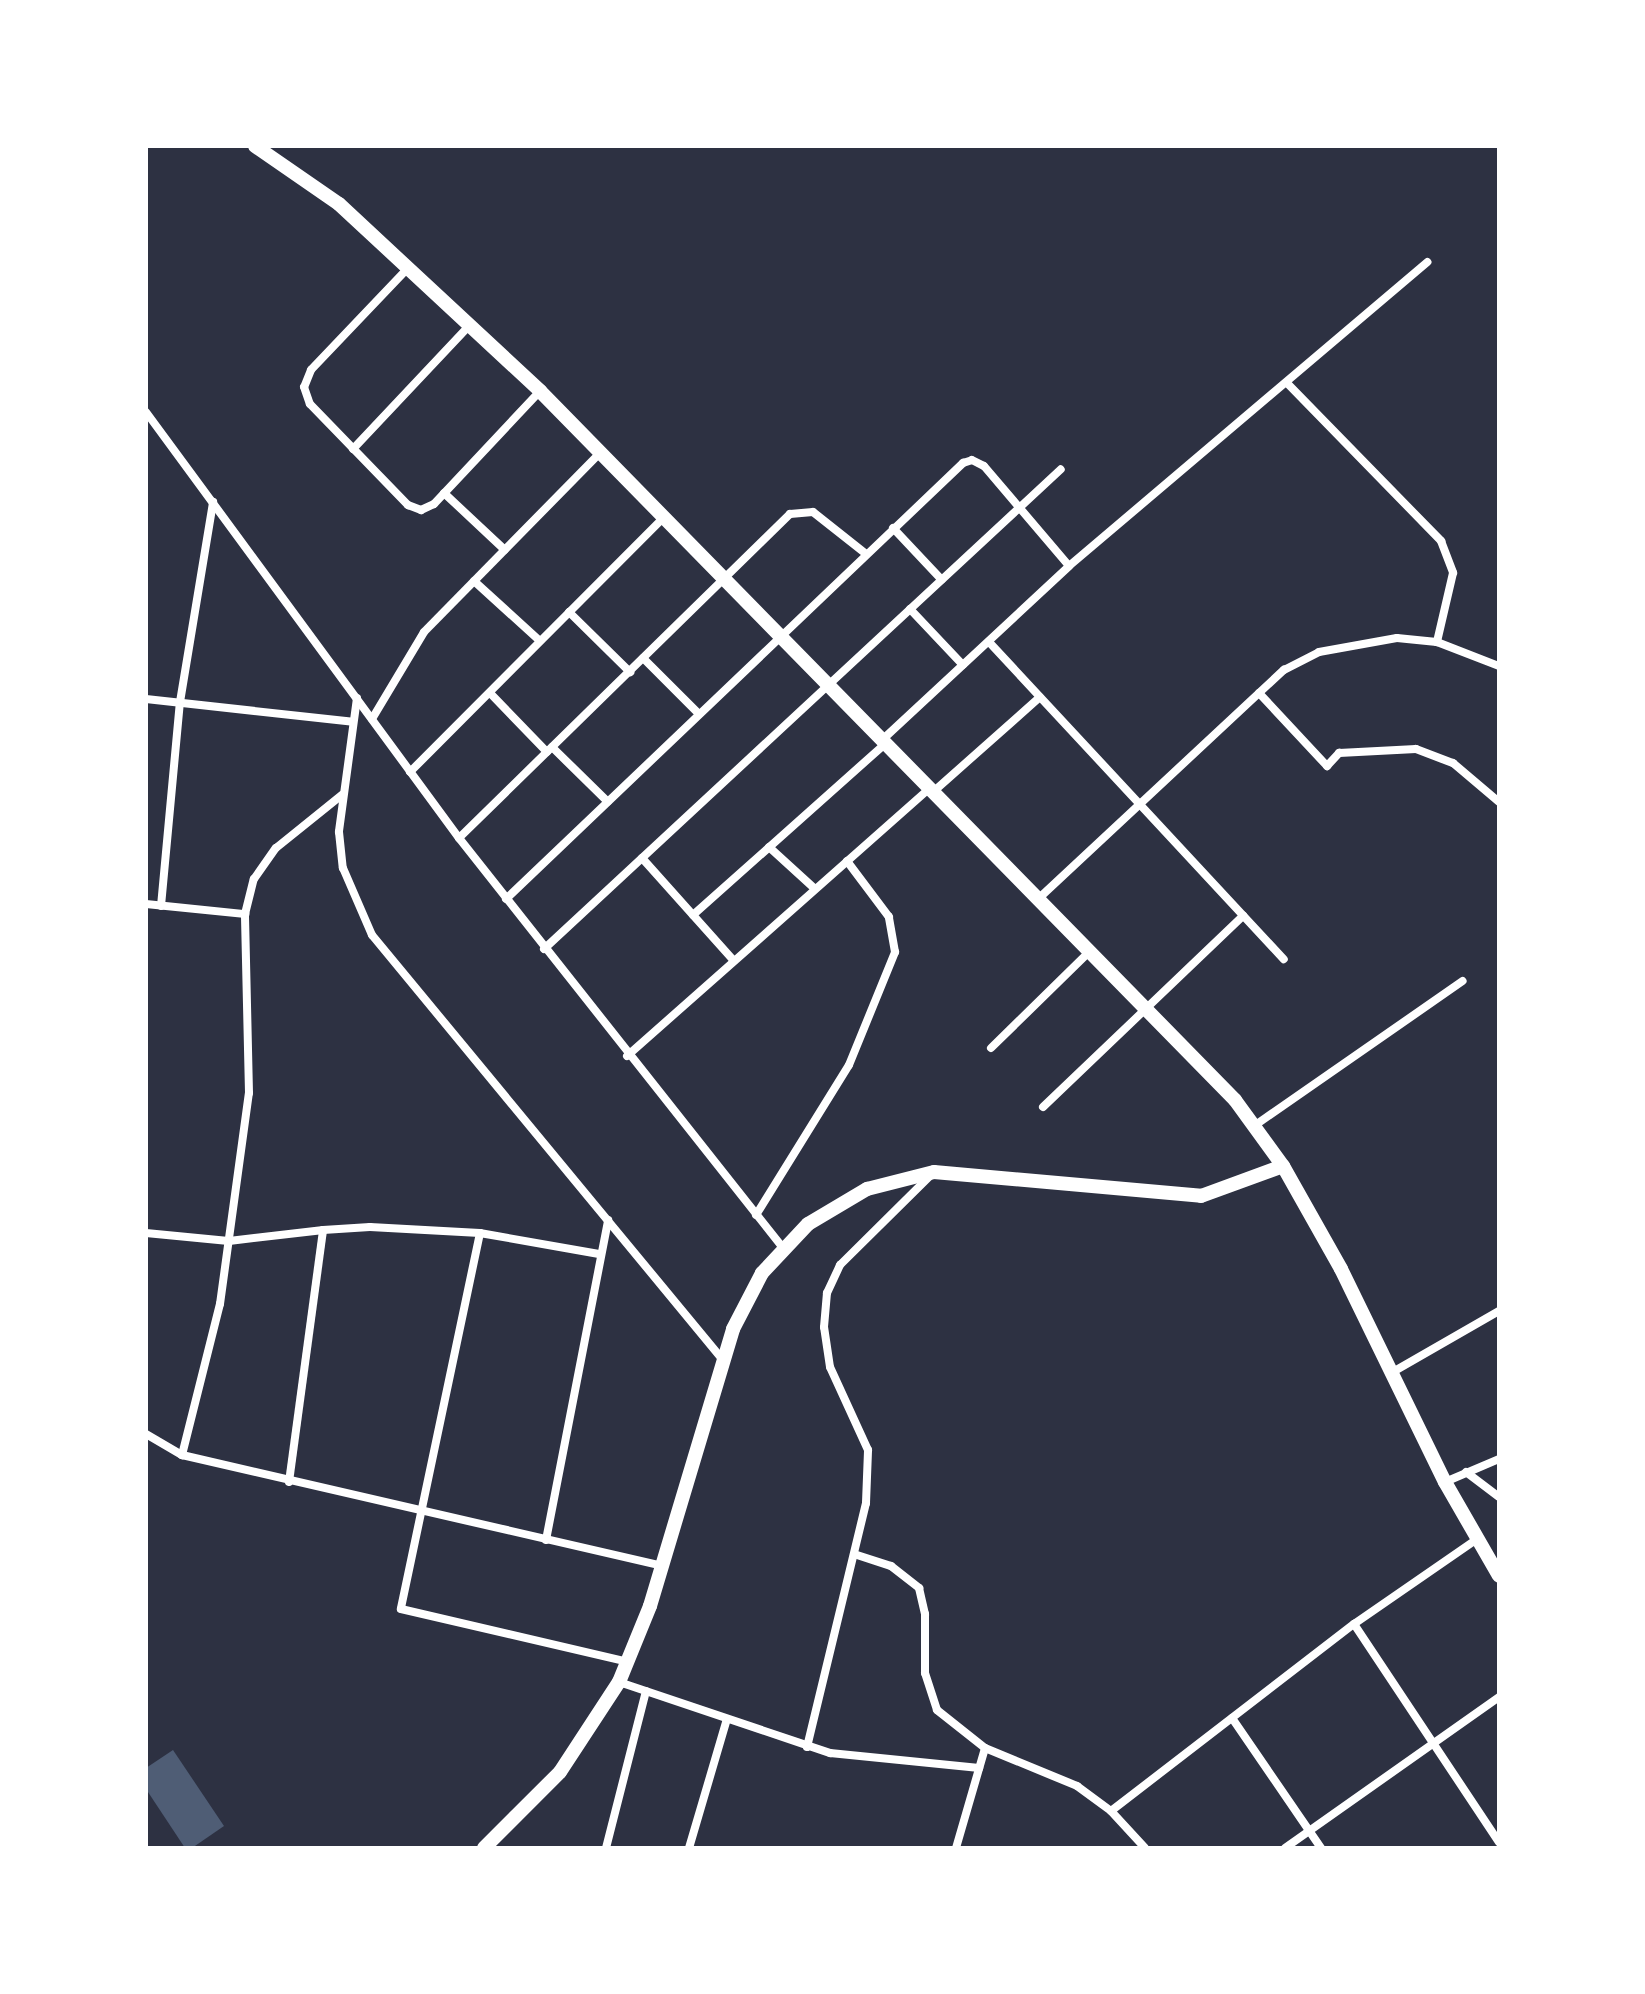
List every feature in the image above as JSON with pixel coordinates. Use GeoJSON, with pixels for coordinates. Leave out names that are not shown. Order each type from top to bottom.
{"type":"FeatureCollection","features":[{"type":"Feature","properties":{"kind":"street"},"geometry":{"type":"LineString","coordinates":[[255,146],[290,166],[410,266],[540,391],[1036,900],[1145,1007],[1254,1126],[1283,1166],[1341,1269],[1445,1482],[1499,1576]]}},
{"type":"Feature","properties":{"kind":"street"},"geometry":{"type":"LineString","coordinates":[[693,915],[882,743],[1069,566],[1428,262]]}},
{"type":"Feature","properties":{"kind":"street"},"geometry":{"type":"LineString","coordinates":[[410,266],[306,378],[310,404],[414,508],[428,508],[540,391]]}},
{"type":"Feature","properties":{"kind":"street"},"geometry":{"type":"LineString","coordinates":[[353,449],[471,324]]}},
{"type":"Feature","properties":{"kind":"street"},"geometry":{"type":"LineString","coordinates":[[1287,383],[1441,541],[1453,573],[1437,642]]}},
{"type":"Feature","properties":{"kind":"street"},"geometry":{"type":"LineString","coordinates":[[146,412],[459,838],[627,1056],[783,1248]]}},
{"type":"Feature","properties":{"kind":"street"},"geometry":{"type":"LineString","coordinates":[[372,719],[424,632],[600,453]]}},
{"type":"Feature","properties":{"kind":"street"},"geometry":{"type":"LineString","coordinates":[[506,899],[968,460],[984,466],[1069,566]]}},
{"type":"Feature","properties":{"kind":"street"},"geometry":{"type":"LineString","coordinates":[[544,949],[1061,469]]}},
{"type":"Feature","properties":{"kind":"street"},"geometry":{"type":"LineString","coordinates":[[444,493],[505,550]]}},
{"type":"Feature","properties":{"kind":"street"},"geometry":{"type":"LineString","coordinates":[[161,906],[180,702],[213,502]]}},
{"type":"Feature","properties":{"kind":"street"},"geometry":{"type":"LineString","coordinates":[[459,838],[796,511],[813,512],[866,554]]}},
{"type":"Feature","properties":{"kind":"street"},"geometry":{"type":"LineString","coordinates":[[410,772],[663,518]]}},
{"type":"Feature","properties":{"kind":"street"},"geometry":{"type":"LineString","coordinates":[[893,528],[942,580]]}},
{"type":"Feature","properties":{"kind":"street"},"geometry":{"type":"LineString","coordinates":[[474,581],[540,641]]}},
{"type":"Feature","properties":{"kind":"street"},"geometry":{"type":"LineString","coordinates":[[910,609],[963,665]]}},
{"type":"Feature","properties":{"kind":"street"},"geometry":{"type":"LineString","coordinates":[[569,612],[630,672]]}},
{"type":"Feature","properties":{"kind":"street"},"geometry":{"type":"LineString","coordinates":[[1036,900],[1284,670],[1319,652],[1397,638],[1437,642],[1499,666]]}},
{"type":"Feature","properties":{"kind":"street"},"geometry":{"type":"LineString","coordinates":[[989,642],[1284,959]]}},
{"type":"Feature","properties":{"kind":"street"},"geometry":{"type":"LineString","coordinates":[[643,658],[699,714]]}},
{"type":"Feature","properties":{"kind":"street"},"geometry":{"type":"LineString","coordinates":[[490,693],[608,802]]}},
{"type":"Feature","properties":{"kind":"street"},"geometry":{"type":"LineString","coordinates":[[1259,693],[1327,766],[1339,753],[1416,749],[1453,763],[1499,802]]}},
{"type":"Feature","properties":{"kind":"street"},"geometry":{"type":"LineString","coordinates":[[627,1056],[847,861],[1040,697]]}},
{"type":"Feature","properties":{"kind":"street"},"geometry":{"type":"LineString","coordinates":[[357,698],[342,795],[343,868],[372,935],[724,1360]]}},
{"type":"Feature","properties":{"kind":"street"},"geometry":{"type":"LineString","coordinates":[[146,699],[353,722]]}},
{"type":"Feature","properties":{"kind":"street"},"geometry":{"type":"LineString","coordinates":[[182,1455],[220,1304],[249,1093],[245,914],[254,879],[276,848],[342,795]]}},
{"type":"Feature","properties":{"kind":"street"},"geometry":{"type":"LineString","coordinates":[[769,847],[815,889]]}},
{"type":"Feature","properties":{"kind":"street"},"geometry":{"type":"LineString","coordinates":[[642,858],[734,961]]}},
{"type":"Feature","properties":{"kind":"street"},"geometry":{"type":"LineString","coordinates":[[756,1215],[849,1065],[895,952],[889,917],[847,861]]}},
{"type":"Feature","properties":{"kind":"street"},"geometry":{"type":"LineString","coordinates":[[146,904],[245,914]]}},
{"type":"Feature","properties":{"kind":"street"},"geometry":{"type":"LineString","coordinates":[[1043,1107],[1243,916]]}},
{"type":"Feature","properties":{"kind":"street"},"geometry":{"type":"LineString","coordinates":[[991,1048],[1089,952]]}},
{"type":"Feature","properties":{"kind":"street"},"geometry":{"type":"LineString","coordinates":[[1254,1126],[1463,981]]}},
{"type":"Feature","properties":{"kind":"street"},"geometry":{"type":"LineString","coordinates":[[484,1848],[560,1772],[619,1682],[661,1566],[724,1360],[746,1300],[783,1248],[836,1204],[900,1178],[934,1172],[1201,1196],[1283,1166]]}},
{"type":"Feature","properties":{"kind":"street"},"geometry":{"type":"LineString","coordinates":[[807,1747],[857,1555],[866,1503],[868,1450],[830,1367],[824,1327],[827,1293],[840,1265],[934,1172]]}},
{"type":"Feature","properties":{"kind":"street"},"geometry":{"type":"LineString","coordinates":[[546,1540],[608,1220]]}},
{"type":"Feature","properties":{"kind":"street"},"geometry":{"type":"LineString","coordinates":[[146,1233],[229,1241],[370,1227],[480,1233],[599,1254]]}},
{"type":"Feature","properties":{"kind":"street"},"geometry":{"type":"LineString","coordinates":[[289,1482],[323,1230]]}},
{"type":"Feature","properties":{"kind":"street"},"geometry":{"type":"LineString","coordinates":[[480,1233],[401,1609],[628,1662]]}},
{"type":"Feature","properties":{"kind":"street"},"geometry":{"type":"LineString","coordinates":[[1391,1373],[1499,1311]]}},
{"type":"Feature","properties":{"kind":"street"},"geometry":{"type":"LineString","coordinates":[[146,1434],[182,1455],[661,1566]]}},
{"type":"Feature","properties":{"kind":"street"},"geometry":{"type":"LineString","coordinates":[[1445,1482],[1499,1459]]}},
{"type":"Feature","properties":{"kind":"street"},"geometry":{"type":"LineString","coordinates":[[1466,1472],[1499,1497]]}},
{"type":"Feature","properties":{"kind":"street"},"geometry":{"type":"LineString","coordinates":[[1111,1811],[1354,1624],[1477,1539]]}},
{"type":"Feature","properties":{"kind":"street"},"geometry":{"type":"LineString","coordinates":[[857,1555],[891,1566],[919,1588],[925,1614],[928,1693],[937,1710],[985,1748],[1077,1786],[1111,1811],[1145,1848]]}},
{"type":"Feature","properties":{"kind":"street"},"geometry":{"type":"LineString","coordinates":[[1354,1624],[1499,1842]]}},
{"type":"Feature","properties":{"kind":"street"},"geometry":{"type":"LineString","coordinates":[[619,1682],[807,1747],[877,1761],[979,1768]]}},
{"type":"Feature","properties":{"kind":"street"},"geometry":{"type":"LineString","coordinates":[[606,1848],[646,1691]]}},
{"type":"Feature","properties":{"kind":"street"},"geometry":{"type":"LineString","coordinates":[[1285,1848],[1307,1828],[1499,1697]]}},
{"type":"Feature","properties":{"kind":"street"},"geometry":{"type":"LineString","coordinates":[[1232,1718],[1321,1848]]}},
{"type":"Feature","properties":{"kind":"street"},"geometry":{"type":"LineString","coordinates":[[689,1848],[727,1719]]}},
{"type":"Feature","properties":{"kind":"street"},"geometry":{"type":"LineString","coordinates":[[956,1848],[985,1748]]}},
{"type":"Feature","properties":{"kind":"water"},"geometry":{"type":"Polygon","coordinates":[[[173,1750],[224,1826],[192,1848],[185,1848],[146,1789],[146,1768],[173,1750]]]}}]}
